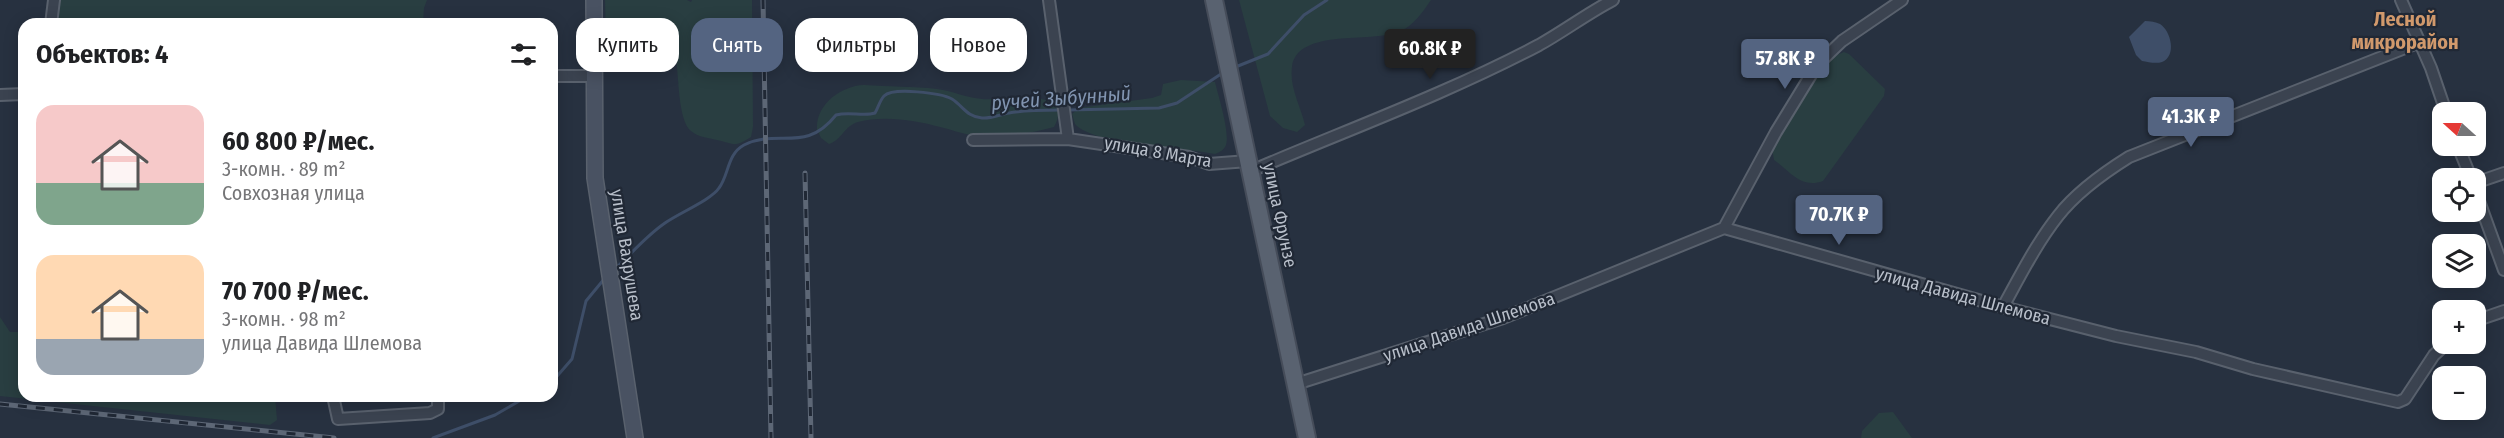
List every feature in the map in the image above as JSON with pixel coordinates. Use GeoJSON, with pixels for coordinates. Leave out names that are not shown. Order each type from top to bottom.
{"type":"FeatureCollection","features":[{"type":"Feature","properties":{"kind":"main road","name":"улица Вахрушева"},"geometry":{"type":"LineString","coordinates":[[594,0],[595,178],[635,438]]}},
{"type":"Feature","properties":{"kind":"main road","name":"улица Фрунзе"},"geometry":{"type":"LineString","coordinates":[[1214,0],[1307,438]]}},
{"type":"Feature","properties":{"kind":"street"},"geometry":{"type":"LineString","coordinates":[[52,18],[54,0]]}},
{"type":"Feature","properties":{"kind":"street"},"geometry":{"type":"LineString","coordinates":[[1049,0],[1068,139]]}},
{"type":"Feature","properties":{"kind":"street","name":"улица 8 Марта"},"geometry":{"type":"LineString","coordinates":[[974,140],[1068,139],[1189,157],[1209,164],[1250,166],[1403,108],[1518,55],[1613,0]]}},
{"type":"Feature","properties":{"kind":"street"},"geometry":{"type":"LineString","coordinates":[[1724,228],[1776,132],[1817,65],[1842,41],[1902,0]]}},
{"type":"Feature","properties":{"kind":"street"},"geometry":{"type":"LineString","coordinates":[[2402,0],[2442,102]]}},
{"type":"Feature","properties":{"kind":"street"},"geometry":{"type":"LineString","coordinates":[[2003,307],[2038,244],[2060,214],[2105,172],[2129,157],[2420,42]]}},
{"type":"Feature","properties":{"kind":"street"},"geometry":{"type":"LineString","coordinates":[[558,76],[596,76]]}},
{"type":"Feature","properties":{"kind":"street"},"geometry":{"type":"LineString","coordinates":[[0,95],[18,94]]}},
{"type":"Feature","properties":{"kind":"street"},"geometry":{"type":"LineString","coordinates":[[2486,179],[2504,173]]}},
{"type":"Feature","properties":{"kind":"street"},"geometry":{"type":"LineString","coordinates":[[2486,220],[2504,270]]}},
{"type":"Feature","properties":{"kind":"street","name":"улица Давида Шлемова"},"geometry":{"type":"LineString","coordinates":[[1296,384],[1503,318],[1724,228],[2003,307],[2398,402],[2404,399],[2435,354]]}},
{"type":"Feature","properties":{"kind":"street"},"geometry":{"type":"LineString","coordinates":[[2486,317],[2504,311]]}},
{"type":"Feature","properties":{"kind":"street"},"geometry":{"type":"LineString","coordinates":[[334,402],[338,419],[430,413],[438,409],[439,402]]}},
{"type":"Feature","properties":{"kind":"green space"},"geometry":{"type":"Polygon","coordinates":[[[60,0],[427,0],[423,18],[58,18],[60,0]]]}},
{"type":"Feature","properties":{"kind":"green space"},"geometry":{"type":"Polygon","coordinates":[[[605,0],[687,0],[691,2],[692,0],[752,0],[752,18],[691,18],[691,72],[753,72],[751,137],[734,144],[697,135],[687,126],[681,109],[677,72],[679,18],[605,18],[605,0]]]}},
{"type":"Feature","properties":{"kind":"green space"},"geometry":{"type":"Polygon","coordinates":[[[1239,0],[1431,0],[1413,22],[1399,32],[1321,42],[1307,47],[1297,55],[1292,67],[1292,82],[1305,125],[1297,132],[1283,128],[1270,116],[1239,0]]]}},
{"type":"Feature","properties":{"kind":"green space"},"geometry":{"type":"Polygon","coordinates":[[[1844,52],[1849,54],[1885,89],[1884,96],[1823,181],[1808,183],[1791,174],[1774,160],[1772,149],[1812,80],[1833,58],[1844,52]]]}},
{"type":"Feature","properties":{"kind":"green space"},"geometry":{"type":"Polygon","coordinates":[[[1181,80],[1215,82],[1227,139],[1223,150],[1215,154],[1141,145],[1100,137],[1075,124],[1072,114],[1079,108],[1152,98],[1161,95],[1163,84],[1181,80]]]}},
{"type":"Feature","properties":{"kind":"green space"},"geometry":{"type":"Polygon","coordinates":[[[864,85],[937,89],[982,99],[1033,98],[1046,100],[1055,105],[1058,114],[1054,127],[1003,136],[968,134],[910,120],[868,120],[853,124],[829,144],[821,138],[817,129],[825,104],[847,89],[864,85]]]}},
{"type":"Feature","properties":{"kind":"green space"},"geometry":{"type":"Polygon","coordinates":[[[0,317],[10,332],[18,332],[18,398],[0,396],[0,317]]]}},
{"type":"Feature","properties":{"kind":"green space"},"geometry":{"type":"Polygon","coordinates":[[[56,402],[276,402],[277,420],[270,425],[56,402]]]}},
{"type":"Feature","properties":{"kind":"green space"},"geometry":{"type":"Polygon","coordinates":[[[1893,412],[1912,438],[1861,438],[1862,431],[1879,413],[1893,412]]]}},
{"type":"Feature","properties":{"kind":"water"},"geometry":{"type":"Polygon","coordinates":[[[2145,21],[2160,24],[2167,32],[2171,43],[2170,55],[2162,62],[2142,61],[2136,55],[2129,37],[2145,21]]]}},
{"type":"Feature","properties":{"kind":"waterway","name":"ручей Зыбунный"},"geometry":{"type":"LineString","coordinates":[[1233,68],[1268,54],[1304,15],[1327,0]]}},
{"type":"Feature","properties":{"kind":"waterway","name":"ручей Зыбунный"},"geometry":{"type":"LineString","coordinates":[[1067,110],[1159,108],[1177,103],[1224,72]]}},
{"type":"Feature","properties":{"kind":"waterway","name":"ручей Зыбунный"},"geometry":{"type":"LineString","coordinates":[[614,270],[658,228],[715,193],[722,183],[734,154],[744,145],[757,140],[802,137],[825,127],[836,115],[875,113],[884,96],[897,92],[928,93],[946,97],[969,113],[982,118],[1021,111],[1060,110]]}},
{"type":"Feature","properties":{"kind":"waterway","name":"ручей Зыбунный"},"geometry":{"type":"LineString","coordinates":[[558,375],[572,359],[586,301],[605,278]]}},
{"type":"Feature","properties":{"kind":"waterway","name":"ручей Зыбунный"},"geometry":{"type":"LineString","coordinates":[[433,438],[495,415],[518,402]]}},
{"type":"Feature","properties":{"kind":"railway"},"geometry":{"type":"LineString","coordinates":[[763,0],[771,438]]}},
{"type":"Feature","properties":{"kind":"railway"},"geometry":{"type":"LineString","coordinates":[[805,173],[811,438]]}},
{"type":"Feature","properties":{"kind":"railway"},"geometry":{"type":"LineString","coordinates":[[0,404],[334,438]]}},
{"type":"Feature","properties":{"kind":"district","name":"Лесной микрорайон"},"geometry":{"type":"Point","coordinates":[2405,30]}}]}
